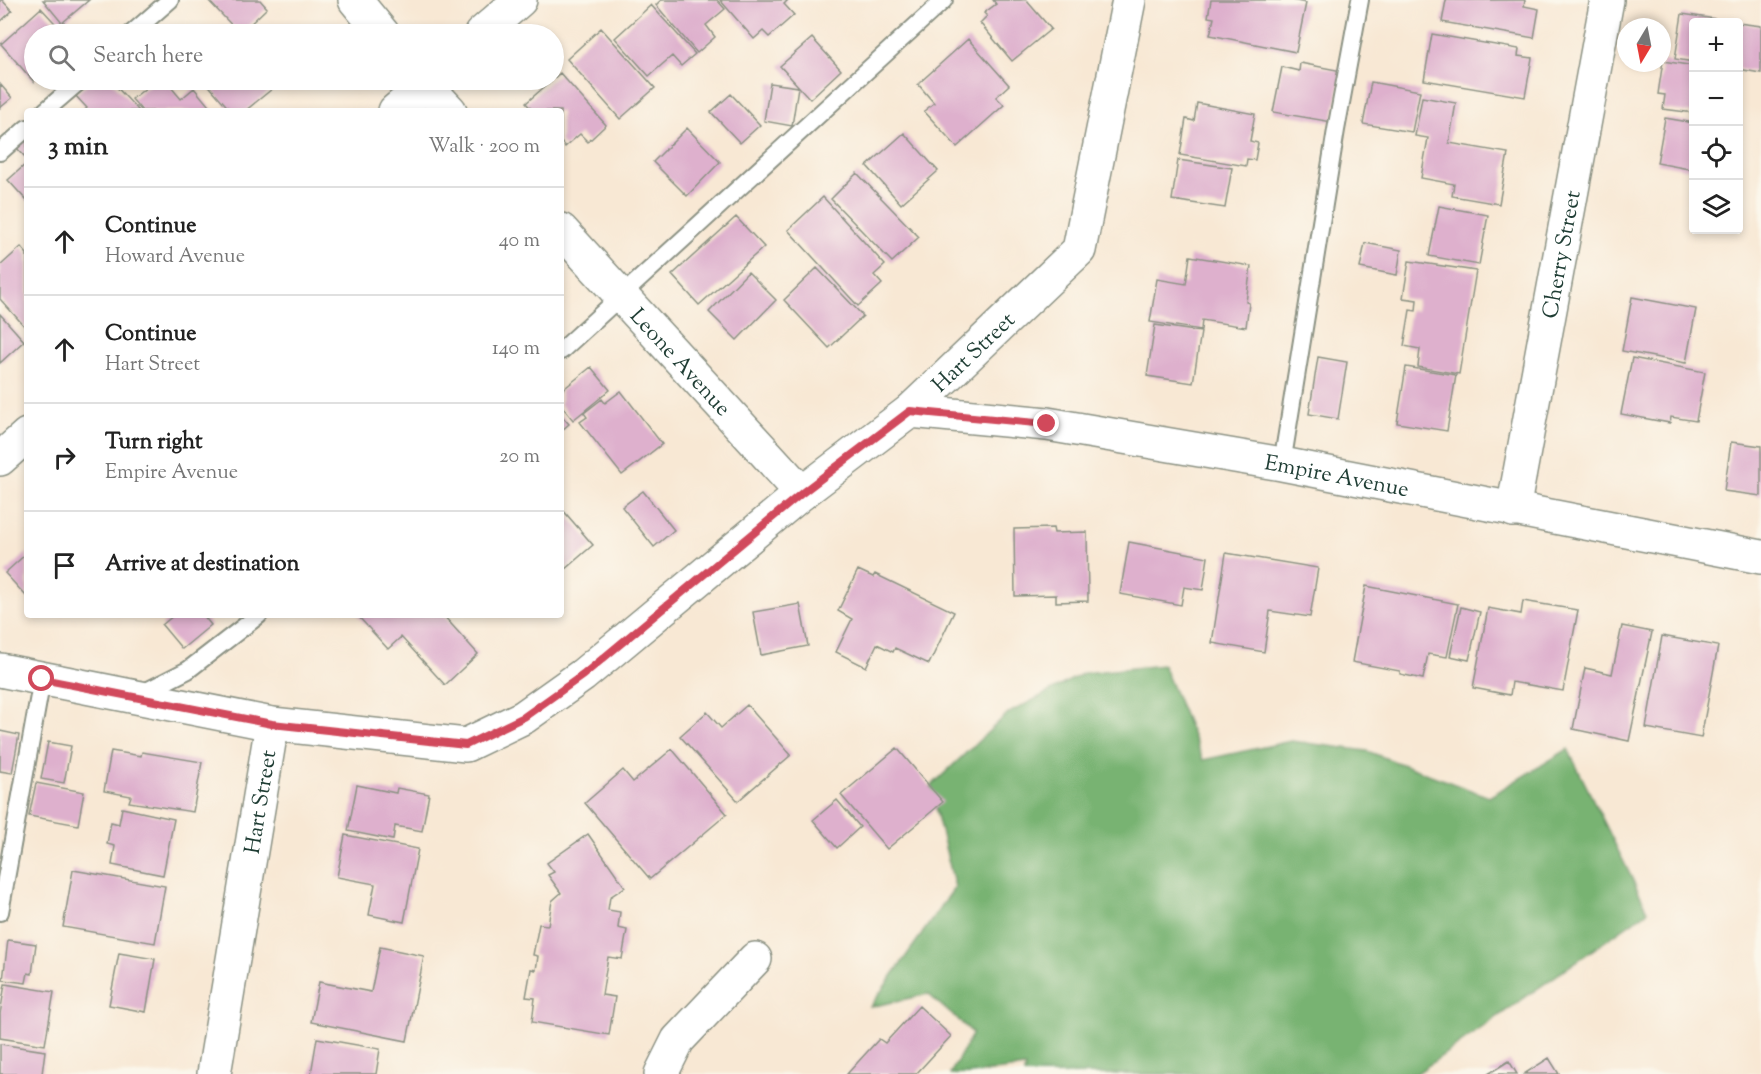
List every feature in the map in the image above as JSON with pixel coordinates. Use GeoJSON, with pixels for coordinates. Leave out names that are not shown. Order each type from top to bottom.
{"type":"FeatureCollection","features":[{"type":"Feature","properties":{"kind":"street"},"geometry":{"type":"LineString","coordinates":[[355,0],[375,24]]}},
{"type":"Feature","properties":{"kind":"street"},"geometry":{"type":"LineString","coordinates":[[492,24],[520,0]]}},
{"type":"Feature","properties":{"kind":"street","name":"Hart Street"},"geometry":{"type":"LineString","coordinates":[[214,1074],[272,724],[466,745],[524,717],[583,675],[802,493],[910,411],[1079,250],[1129,0]]}},
{"type":"Feature","properties":{"kind":"street","name":"Cherry Street"},"geometry":{"type":"LineString","coordinates":[[1513,510],[1607,0]]}},
{"type":"Feature","properties":{"kind":"street"},"geometry":{"type":"LineString","coordinates":[[398,108],[416,90]]}},
{"type":"Feature","properties":{"kind":"street"},"geometry":{"type":"LineString","coordinates":[[432,90],[448,108]]}},
{"type":"Feature","properties":{"kind":"street","name":"Leone Avenue"},"geometry":{"type":"LineString","coordinates":[[564,233],[802,493]]}},
{"type":"Feature","properties":{"kind":"street","name":"Empire Avenue"},"geometry":{"type":"LineString","coordinates":[[910,411],[1047,424],[1282,464],[1761,557]]}},
{"type":"Feature","properties":{"kind":"street"},"geometry":{"type":"LineString","coordinates":[[0,459],[24,438]]}},
{"type":"Feature","properties":{"kind":"street"},"geometry":{"type":"LineString","coordinates":[[0,670],[272,724]]}},
{"type":"Feature","properties":{"kind":"street"},"geometry":{"type":"LineString","coordinates":[[661,1074],[678,1040],[755,959]]}},
{"type":"Feature","properties":{"kind":"lane"},"geometry":{"type":"LineString","coordinates":[[142,24],[170,0]]}},
{"type":"Feature","properties":{"kind":"lane"},"geometry":{"type":"LineString","coordinates":[[564,348],[944,0]]}},
{"type":"Feature","properties":{"kind":"lane"},"geometry":{"type":"LineString","coordinates":[[1282,464],[1336,130],[1360,0]]}},
{"type":"Feature","properties":{"kind":"lane"},"geometry":{"type":"LineString","coordinates":[[48,108],[69,90]]}},
{"type":"Feature","properties":{"kind":"lane"},"geometry":{"type":"LineString","coordinates":[[0,152],[24,131]]}},
{"type":"Feature","properties":{"kind":"lane"},"geometry":{"type":"LineString","coordinates":[[136,697],[189,670],[255,618]]}},
{"type":"Feature","properties":{"kind":"lane"},"geometry":{"type":"LineString","coordinates":[[0,912],[42,679]]}},
{"type":"Feature","properties":{"kind":"green space"},"geometry":{"type":"Polygon","coordinates":[[[1163,665],[1203,760],[1291,741],[1367,751],[1489,797],[1568,749],[1648,911],[1416,1074],[1024,1074],[1025,1067],[950,1074],[973,1033],[928,994],[870,1007],[955,887],[930,787],[1007,714],[1084,673],[1163,665]]]}},
{"type":"Feature","properties":{"kind":"building"},"geometry":{"type":"Polygon","coordinates":[[[0,0],[12,11],[0,22],[0,0]]]}},
{"type":"Feature","properties":{"kind":"building"},"geometry":{"type":"Polygon","coordinates":[[[43,0],[89,0],[62,23],[43,0]]]}},
{"type":"Feature","properties":{"kind":"building"},"geometry":{"type":"Polygon","coordinates":[[[208,0],[260,0],[267,8],[250,24],[231,24],[208,0]]]}},
{"type":"Feature","properties":{"kind":"building"},"geometry":{"type":"Polygon","coordinates":[[[661,0],[717,0],[725,9],[706,25],[715,37],[697,53],[656,5],[661,0]]]}},
{"type":"Feature","properties":{"kind":"building"},"geometry":{"type":"Polygon","coordinates":[[[720,0],[788,0],[784,4],[794,15],[769,37],[763,31],[754,39],[720,0]]]}},
{"type":"Feature","properties":{"kind":"building"},"geometry":{"type":"Polygon","coordinates":[[[993,0],[1026,0],[1051,29],[1012,61],[980,23],[987,16],[984,13],[996,4],[993,0]]]}},
{"type":"Feature","properties":{"kind":"building"},"geometry":{"type":"Polygon","coordinates":[[[1211,0],[1292,0],[1306,3],[1296,52],[1210,35],[1214,18],[1208,17],[1211,0]]]}},
{"type":"Feature","properties":{"kind":"building"},"geometry":{"type":"Polygon","coordinates":[[[1446,0],[1525,0],[1524,6],[1539,9],[1534,38],[1442,22],[1446,0]]]}},
{"type":"Feature","properties":{"kind":"building"},"geometry":{"type":"Polygon","coordinates":[[[651,5],[695,54],[681,66],[672,56],[649,76],[615,38],[651,5]]]}},
{"type":"Feature","properties":{"kind":"building"},"geometry":{"type":"Polygon","coordinates":[[[41,8],[56,24],[24,24],[24,70],[1,44],[41,8]]]}},
{"type":"Feature","properties":{"kind":"building"},"geometry":{"type":"Polygon","coordinates":[[[1682,14],[1709,18],[1689,18],[1689,61],[1675,59],[1682,14]]]}},
{"type":"Feature","properties":{"kind":"building"},"geometry":{"type":"Polygon","coordinates":[[[1743,24],[1761,26],[1761,73],[1743,70],[1743,24]]]}},
{"type":"Feature","properties":{"kind":"building"},"geometry":{"type":"Polygon","coordinates":[[[601,28],[655,88],[620,119],[567,59],[601,28]]]}},
{"type":"Feature","properties":{"kind":"building"},"geometry":{"type":"Polygon","coordinates":[[[1432,34],[1519,49],[1518,56],[1532,58],[1525,97],[1424,80],[1432,34]]]}},
{"type":"Feature","properties":{"kind":"building"},"geometry":{"type":"Polygon","coordinates":[[[812,38],[841,70],[810,99],[780,66],[812,38]]]}},
{"type":"Feature","properties":{"kind":"building"},"geometry":{"type":"Polygon","coordinates":[[[968,39],[1009,85],[996,97],[1004,105],[957,147],[924,111],[934,103],[918,84],[968,39]]]}},
{"type":"Feature","properties":{"kind":"building"},"geometry":{"type":"Polygon","coordinates":[[[1671,62],[1689,65],[1689,112],[1663,109],[1665,95],[1658,94],[1661,72],[1671,72],[1671,62]]]}},
{"type":"Feature","properties":{"kind":"building"},"geometry":{"type":"Polygon","coordinates":[[[1300,63],[1342,71],[1332,122],[1273,112],[1282,67],[1299,71],[1300,63]]]}},
{"type":"Feature","properties":{"kind":"building"},"geometry":{"type":"Polygon","coordinates":[[[564,78],[606,125],[588,142],[580,134],[565,147],[564,108],[530,108],[526,103],[541,90],[564,90],[564,78]]]}},
{"type":"Feature","properties":{"kind":"building"},"geometry":{"type":"Polygon","coordinates":[[[1371,82],[1420,91],[1412,132],[1363,124],[1371,82]]]}},
{"type":"Feature","properties":{"kind":"building"},"geometry":{"type":"Polygon","coordinates":[[[770,83],[798,87],[792,126],[764,121],[770,83]]]}},
{"type":"Feature","properties":{"kind":"building"},"geometry":{"type":"Polygon","coordinates":[[[0,84],[12,98],[0,108],[0,84]]]}},
{"type":"Feature","properties":{"kind":"building"},"geometry":{"type":"Polygon","coordinates":[[[81,90],[119,90],[136,108],[87,108],[75,95],[81,90]]]}},
{"type":"Feature","properties":{"kind":"building"},"geometry":{"type":"Polygon","coordinates":[[[143,90],[173,90],[181,99],[192,90],[196,90],[211,108],[140,108],[132,99],[143,90]]]}},
{"type":"Feature","properties":{"kind":"building"},"geometry":{"type":"Polygon","coordinates":[[[213,90],[271,90],[249,108],[228,108],[213,90]]]}},
{"type":"Feature","properties":{"kind":"building"},"geometry":{"type":"Polygon","coordinates":[[[731,94],[760,125],[740,143],[711,112],[731,94]]]}},
{"type":"Feature","properties":{"kind":"building"},"geometry":{"type":"Polygon","coordinates":[[[1422,97],[1456,103],[1449,143],[1508,153],[1499,204],[1452,196],[1454,184],[1421,178],[1428,138],[1415,136],[1422,97]]]}},
{"type":"Feature","properties":{"kind":"building"},"geometry":{"type":"Polygon","coordinates":[[[1197,103],[1255,114],[1250,141],[1258,143],[1255,160],[1247,159],[1246,166],[1180,155],[1186,119],[1194,121],[1197,103]]]}},
{"type":"Feature","properties":{"kind":"building"},"geometry":{"type":"Polygon","coordinates":[[[1665,118],[1689,122],[1689,169],[1657,163],[1665,118]]]}},
{"type":"Feature","properties":{"kind":"building"},"geometry":{"type":"Polygon","coordinates":[[[687,128],[720,162],[687,196],[653,162],[687,128]]]}},
{"type":"Feature","properties":{"kind":"building"},"geometry":{"type":"Polygon","coordinates":[[[904,133],[938,171],[901,204],[867,166],[904,133]]]}},
{"type":"Feature","properties":{"kind":"building"},"geometry":{"type":"Polygon","coordinates":[[[24,140],[24,156],[16,147],[24,140]]]}},
{"type":"Feature","properties":{"kind":"building"},"geometry":{"type":"Polygon","coordinates":[[[1178,160],[1232,168],[1225,208],[1172,200],[1178,160]]]}},
{"type":"Feature","properties":{"kind":"building"},"geometry":{"type":"Polygon","coordinates":[[[24,166],[24,198],[8,180],[24,166]]]}},
{"type":"Feature","properties":{"kind":"building"},"geometry":{"type":"Polygon","coordinates":[[[857,173],[919,237],[892,262],[831,199],[857,173]]]}},
{"type":"Feature","properties":{"kind":"building"},"geometry":{"type":"Polygon","coordinates":[[[823,197],[885,265],[874,275],[882,284],[858,306],[788,230],[823,197]]]}},
{"type":"Feature","properties":{"kind":"building"},"geometry":{"type":"Polygon","coordinates":[[[1439,206],[1488,215],[1479,265],[1429,256],[1439,206]]]}},
{"type":"Feature","properties":{"kind":"building"},"geometry":{"type":"Polygon","coordinates":[[[736,217],[764,247],[699,305],[672,275],[736,217]]]}},
{"type":"Feature","properties":{"kind":"building"},"geometry":{"type":"Polygon","coordinates":[[[1365,243],[1401,250],[1397,275],[1360,268],[1365,243]]]}},
{"type":"Feature","properties":{"kind":"building"},"geometry":{"type":"Polygon","coordinates":[[[21,247],[24,250],[24,326],[0,299],[0,266],[21,247]]]}},
{"type":"Feature","properties":{"kind":"building"},"geometry":{"type":"Polygon","coordinates":[[[1190,256],[1251,266],[1246,302],[1249,303],[1246,327],[1202,320],[1201,330],[1150,322],[1157,279],[1186,284],[1190,256]]]}},
{"type":"Feature","properties":{"kind":"building"},"geometry":{"type":"Polygon","coordinates":[[[1409,261],[1476,271],[1459,374],[1418,367],[1420,349],[1404,346],[1410,310],[1416,311],[1417,300],[1403,298],[1409,261]]]}},
{"type":"Feature","properties":{"kind":"building"},"geometry":{"type":"Polygon","coordinates":[[[817,268],[863,316],[829,348],[784,300],[817,268]]]}},
{"type":"Feature","properties":{"kind":"building"},"geometry":{"type":"Polygon","coordinates":[[[748,272],[776,300],[737,340],[709,312],[748,272]]]}},
{"type":"Feature","properties":{"kind":"building"},"geometry":{"type":"Polygon","coordinates":[[[1632,297],[1696,309],[1686,363],[1622,351],[1632,297]]]}},
{"type":"Feature","properties":{"kind":"building"},"geometry":{"type":"Polygon","coordinates":[[[0,314],[24,341],[0,363],[0,314]]]}},
{"type":"Feature","properties":{"kind":"building"},"geometry":{"type":"Polygon","coordinates":[[[1155,325],[1201,332],[1193,383],[1147,376],[1155,325]]]}},
{"type":"Feature","properties":{"kind":"building"},"geometry":{"type":"Polygon","coordinates":[[[1318,357],[1347,362],[1338,419],[1309,414],[1318,357]]]}},
{"type":"Feature","properties":{"kind":"building"},"geometry":{"type":"Polygon","coordinates":[[[1632,358],[1705,372],[1696,421],[1671,417],[1670,423],[1621,414],[1632,358]]]}},
{"type":"Feature","properties":{"kind":"building"},"geometry":{"type":"Polygon","coordinates":[[[591,367],[610,390],[573,420],[564,409],[564,389],[591,367]]]}},
{"type":"Feature","properties":{"kind":"building"},"geometry":{"type":"Polygon","coordinates":[[[1406,367],[1456,375],[1447,431],[1397,423],[1406,367]]]}},
{"type":"Feature","properties":{"kind":"building"},"geometry":{"type":"Polygon","coordinates":[[[621,391],[662,444],[622,475],[580,422],[587,417],[584,413],[602,399],[605,403],[621,391]]]}},
{"type":"Feature","properties":{"kind":"building"},"geometry":{"type":"Polygon","coordinates":[[[564,418],[569,424],[564,428],[564,418]]]}},
{"type":"Feature","properties":{"kind":"building"},"geometry":{"type":"Polygon","coordinates":[[[1731,442],[1761,446],[1761,496],[1724,491],[1731,442]]]}},
{"type":"Feature","properties":{"kind":"building"},"geometry":{"type":"Polygon","coordinates":[[[643,491],[674,530],[654,547],[622,507],[643,491]]]}},
{"type":"Feature","properties":{"kind":"building"},"geometry":{"type":"Polygon","coordinates":[[[564,511],[593,545],[564,570],[564,511]]]}},
{"type":"Feature","properties":{"kind":"building"},"geometry":{"type":"Polygon","coordinates":[[[1053,528],[1054,533],[1087,532],[1088,601],[1056,602],[1056,595],[1015,596],[1014,529],[1053,528]]]}},
{"type":"Feature","properties":{"kind":"building"},"geometry":{"type":"Polygon","coordinates":[[[1129,542],[1208,557],[1203,590],[1184,587],[1181,605],[1120,594],[1129,542]]]}},
{"type":"Feature","properties":{"kind":"building"},"geometry":{"type":"Polygon","coordinates":[[[1226,553],[1318,568],[1310,617],[1270,611],[1264,652],[1212,643],[1226,553]]]}},
{"type":"Feature","properties":{"kind":"building"},"geometry":{"type":"Polygon","coordinates":[[[24,556],[24,594],[5,573],[24,556]]]}},
{"type":"Feature","properties":{"kind":"building"},"geometry":{"type":"Polygon","coordinates":[[[858,570],[873,577],[875,574],[954,612],[929,664],[895,648],[893,652],[877,644],[866,667],[836,652],[852,619],[838,611],[858,570]]]}},
{"type":"Feature","properties":{"kind":"building"},"geometry":{"type":"Polygon","coordinates":[[[1366,586],[1458,604],[1447,657],[1428,654],[1423,679],[1400,674],[1400,671],[1352,662],[1366,586]]]}},
{"type":"Feature","properties":{"kind":"building"},"geometry":{"type":"Polygon","coordinates":[[[1523,601],[1578,610],[1563,691],[1512,682],[1510,695],[1473,688],[1488,608],[1521,614],[1523,601]]]}},
{"type":"Feature","properties":{"kind":"building"},"geometry":{"type":"Polygon","coordinates":[[[800,604],[808,646],[761,655],[753,612],[800,604]]]}},
{"type":"Feature","properties":{"kind":"building"},"geometry":{"type":"Polygon","coordinates":[[[1461,607],[1480,612],[1469,660],[1450,656],[1461,607]]]}},
{"type":"Feature","properties":{"kind":"building"},"geometry":{"type":"Polygon","coordinates":[[[170,618],[205,618],[211,625],[182,649],[162,625],[170,618]]]}},
{"type":"Feature","properties":{"kind":"building"},"geometry":{"type":"Polygon","coordinates":[[[360,618],[446,618],[478,654],[445,685],[401,637],[388,649],[360,618]]]}},
{"type":"Feature","properties":{"kind":"building"},"geometry":{"type":"Polygon","coordinates":[[[1622,626],[1652,632],[1629,741],[1573,729],[1585,668],[1612,674],[1622,626]]]}},
{"type":"Feature","properties":{"kind":"building"},"geometry":{"type":"Polygon","coordinates":[[[1662,636],[1718,646],[1701,738],[1646,728],[1662,636]]]}},
{"type":"Feature","properties":{"kind":"building"},"geometry":{"type":"Polygon","coordinates":[[[747,705],[791,755],[738,801],[680,736],[707,712],[721,728],[747,705]]]}},
{"type":"Feature","properties":{"kind":"building"},"geometry":{"type":"Polygon","coordinates":[[[0,731],[19,735],[12,773],[0,771],[0,731]]]}},
{"type":"Feature","properties":{"kind":"building"},"geometry":{"type":"Polygon","coordinates":[[[48,742],[71,746],[64,783],[41,779],[48,742]]]}},
{"type":"Feature","properties":{"kind":"building"},"geometry":{"type":"Polygon","coordinates":[[[897,748],[943,802],[887,849],[841,795],[897,748]]]}},
{"type":"Feature","properties":{"kind":"building"},"geometry":{"type":"Polygon","coordinates":[[[672,749],[727,814],[650,879],[585,803],[623,770],[633,782],[672,749]]]}},
{"type":"Feature","properties":{"kind":"building"},"geometry":{"type":"Polygon","coordinates":[[[111,751],[141,756],[142,752],[202,762],[193,812],[129,802],[131,796],[104,791],[111,751]]]}},
{"type":"Feature","properties":{"kind":"building"},"geometry":{"type":"Polygon","coordinates":[[[36,783],[84,792],[78,825],[29,816],[36,783]]]}},
{"type":"Feature","properties":{"kind":"building"},"geometry":{"type":"Polygon","coordinates":[[[357,785],[396,793],[397,788],[429,794],[422,831],[395,826],[393,840],[348,831],[357,785]]]}},
{"type":"Feature","properties":{"kind":"building"},"geometry":{"type":"Polygon","coordinates":[[[837,800],[860,827],[837,848],[813,820],[837,800]]]}},
{"type":"Feature","properties":{"kind":"building"},"geometry":{"type":"Polygon","coordinates":[[[122,808],[174,819],[163,875],[112,865],[115,846],[107,844],[111,822],[119,824],[122,808]]]}},
{"type":"Feature","properties":{"kind":"building"},"geometry":{"type":"Polygon","coordinates":[[[588,834],[625,887],[610,897],[608,910],[620,912],[618,928],[627,930],[622,959],[608,957],[602,995],[615,997],[609,1035],[532,1022],[535,998],[526,997],[531,969],[536,970],[538,956],[533,955],[539,924],[548,925],[552,901],[561,893],[548,875],[554,872],[547,863],[588,834]]]}},
{"type":"Feature","properties":{"kind":"building"},"geometry":{"type":"Polygon","coordinates":[[[345,835],[418,849],[404,922],[369,915],[375,884],[337,877],[345,835]]]}},
{"type":"Feature","properties":{"kind":"building"},"geometry":{"type":"Polygon","coordinates":[[[73,870],[165,886],[155,943],[63,927],[73,870]]]}},
{"type":"Feature","properties":{"kind":"building"},"geometry":{"type":"Polygon","coordinates":[[[8,940],[36,944],[32,974],[28,973],[26,983],[3,980],[8,940]]]}},
{"type":"Feature","properties":{"kind":"building"},"geometry":{"type":"Polygon","coordinates":[[[380,947],[424,956],[407,1041],[311,1022],[319,982],[371,992],[380,947]]]}},
{"type":"Feature","properties":{"kind":"building"},"geometry":{"type":"Polygon","coordinates":[[[119,953],[155,959],[146,1012],[109,1005],[119,953]]]}},
{"type":"Feature","properties":{"kind":"building"},"geometry":{"type":"Polygon","coordinates":[[[5,984],[54,992],[45,1045],[0,1038],[0,1014],[5,984]]]}},
{"type":"Feature","properties":{"kind":"building"},"geometry":{"type":"Polygon","coordinates":[[[919,1006],[951,1036],[916,1074],[847,1074],[879,1039],[885,1043],[919,1006]]]}},
{"type":"Feature","properties":{"kind":"building"},"geometry":{"type":"Polygon","coordinates":[[[317,1038],[380,1049],[376,1074],[311,1074],[317,1038]]]}},
{"type":"Feature","properties":{"kind":"building"},"geometry":{"type":"Polygon","coordinates":[[[0,1044],[45,1051],[42,1074],[0,1074],[0,1044]]]}},
{"type":"Feature","properties":{"kind":"building"},"geometry":{"type":"Polygon","coordinates":[[[1549,1058],[1559,1074],[1524,1074],[1549,1058]]]}},
{"type":"Feature","properties":{"kind":"building"},"geometry":{"type":"Polygon","coordinates":[[[1509,1061],[1517,1074],[1488,1074],[1509,1061]]]}},
{"type":"Feature","properties":{"kind":"route"},"geometry":{"type":"LineString","coordinates":[[42,679],[272,724],[466,745],[524,717],[583,675],[802,493],[910,411],[1047,424]]}}]}
